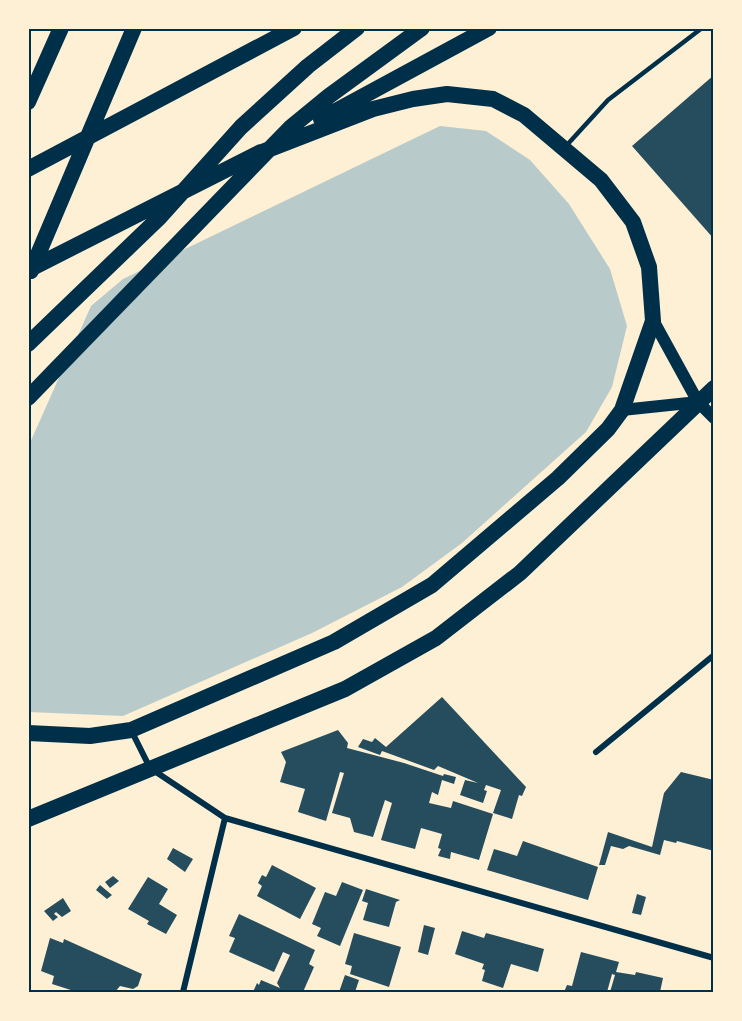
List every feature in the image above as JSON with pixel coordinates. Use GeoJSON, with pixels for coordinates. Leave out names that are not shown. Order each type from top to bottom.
{"type":"FeatureCollection","features":[{"type":"Feature","properties":{"kind":"highway"},"geometry":{"type":"LineString","coordinates":[[28,102],[61,28]]}},
{"type":"Feature","properties":{"kind":"highway"},"geometry":{"type":"LineString","coordinates":[[28,277],[134,28]]}},
{"type":"Feature","properties":{"kind":"highway"},"geometry":{"type":"LineString","coordinates":[[28,169],[294,28]]}},
{"type":"Feature","properties":{"kind":"highway"},"geometry":{"type":"LineString","coordinates":[[28,344],[160,217],[241,127],[308,66],[357,28]]}},
{"type":"Feature","properties":{"kind":"highway"},"geometry":{"type":"LineString","coordinates":[[28,398],[290,128],[329,96],[422,28]]}},
{"type":"Feature","properties":{"kind":"highway"},"geometry":{"type":"LineString","coordinates":[[28,270],[258,154],[489,28]]}},
{"type":"Feature","properties":{"kind":"highway"},"geometry":{"type":"LineString","coordinates":[[28,733],[90,736],[131,730],[334,642],[432,585],[558,478],[608,429],[622,410],[653,320],[649,267],[633,222],[601,180],[524,115],[494,99],[447,94],[373,109],[258,154]]}},
{"type":"Feature","properties":{"kind":"highway"},"geometry":{"type":"LineString","coordinates":[[28,819],[345,689],[436,638],[520,573],[714,388]]}},
{"type":"Feature","properties":{"kind":"main road"},"geometry":{"type":"LineString","coordinates":[[653,320],[698,402],[714,418]]}},
{"type":"Feature","properties":{"kind":"main road"},"geometry":{"type":"LineString","coordinates":[[622,410],[698,402]]}},
{"type":"Feature","properties":{"kind":"street"},"geometry":{"type":"LineString","coordinates":[[596,752],[714,655]]}},
{"type":"Feature","properties":{"kind":"street"},"geometry":{"type":"LineString","coordinates":[[131,730],[150,768],[225,818],[714,958]]}},
{"type":"Feature","properties":{"kind":"street"},"geometry":{"type":"LineString","coordinates":[[183,993],[225,818]]}},
{"type":"Feature","properties":{"kind":"lane"},"geometry":{"type":"LineString","coordinates":[[564,148],[609,100],[702,28]]}},
{"type":"Feature","properties":{"kind":"shaded area"},"geometry":{"type":"Polygon","coordinates":[[[440,126],[486,131],[530,160],[569,204],[610,269],[627,326],[612,387],[586,432],[462,543],[402,587],[312,633],[123,716],[29,712],[29,445],[91,306],[123,279],[440,126]]]}},
{"type":"Feature","properties":{"kind":"building"},"geometry":{"type":"Polygon","coordinates":[[[714,75],[714,239],[632,146],[714,75]]]}},
{"type":"Feature","properties":{"kind":"building"},"geometry":{"type":"Polygon","coordinates":[[[442,697],[526,787],[522,796],[519,795],[512,819],[493,813],[501,790],[486,785],[484,790],[487,791],[483,803],[460,795],[465,780],[478,783],[438,766],[434,770],[382,751],[380,755],[358,747],[363,739],[372,742],[375,738],[386,747],[442,697]]]}},
{"type":"Feature","properties":{"kind":"building"},"geometry":{"type":"Polygon","coordinates":[[[338,730],[348,743],[347,748],[443,776],[444,774],[456,777],[454,784],[442,780],[438,795],[432,792],[429,803],[451,808],[453,801],[493,814],[479,860],[451,852],[450,859],[438,856],[442,834],[421,828],[415,849],[381,840],[392,803],[385,800],[373,837],[354,832],[350,818],[332,813],[344,773],[340,772],[326,821],[298,812],[305,789],[280,782],[286,762],[281,752],[338,730]]]}},
{"type":"Feature","properties":{"kind":"building"},"geometry":{"type":"Polygon","coordinates":[[[681,772],[714,780],[714,851],[677,841],[676,843],[664,840],[660,855],[629,846],[623,849],[611,846],[605,865],[599,865],[608,832],[652,847],[664,793],[681,772]]]}},
{"type":"Feature","properties":{"kind":"building"},"geometry":{"type":"Polygon","coordinates":[[[523,841],[598,867],[588,900],[487,870],[494,849],[517,856],[523,841]]]}},
{"type":"Feature","properties":{"kind":"building"},"geometry":{"type":"Polygon","coordinates":[[[173,848],[193,859],[185,872],[167,859],[173,848]]]}},
{"type":"Feature","properties":{"kind":"building"},"geometry":{"type":"Polygon","coordinates":[[[272,865],[316,888],[300,919],[257,896],[262,886],[258,883],[262,875],[266,877],[272,865]]]}},
{"type":"Feature","properties":{"kind":"building"},"geometry":{"type":"Polygon","coordinates":[[[113,876],[119,881],[110,888],[105,882],[113,876]]]}},
{"type":"Feature","properties":{"kind":"building"},"geometry":{"type":"Polygon","coordinates":[[[148,877],[168,889],[159,904],[177,915],[166,934],[147,924],[149,921],[128,909],[148,877]]]}},
{"type":"Feature","properties":{"kind":"building"},"geometry":{"type":"Polygon","coordinates":[[[342,882],[363,890],[340,946],[317,936],[321,928],[312,924],[325,892],[336,896],[342,882]]]}},
{"type":"Feature","properties":{"kind":"building"},"geometry":{"type":"Polygon","coordinates":[[[100,885],[112,895],[107,899],[96,890],[100,885]]]}},
{"type":"Feature","properties":{"kind":"building"},"geometry":{"type":"Polygon","coordinates":[[[366,889],[400,900],[396,902],[389,927],[363,920],[368,903],[362,901],[366,889]]]}},
{"type":"Feature","properties":{"kind":"building"},"geometry":{"type":"Polygon","coordinates":[[[637,894],[646,897],[641,915],[632,913],[637,894]]]}},
{"type":"Feature","properties":{"kind":"building"},"geometry":{"type":"Polygon","coordinates":[[[63,898],[71,911],[62,917],[56,912],[54,914],[58,917],[53,921],[44,911],[63,898]]]}},
{"type":"Feature","properties":{"kind":"building"},"geometry":{"type":"Polygon","coordinates":[[[239,914],[315,950],[309,964],[314,967],[303,992],[253,992],[261,980],[280,988],[277,983],[290,955],[283,952],[274,972],[229,952],[235,938],[229,936],[239,914]]]}},
{"type":"Feature","properties":{"kind":"building"},"geometry":{"type":"Polygon","coordinates":[[[424,925],[435,928],[428,955],[418,952],[424,925]]]}},
{"type":"Feature","properties":{"kind":"building"},"geometry":{"type":"Polygon","coordinates":[[[462,931],[484,938],[486,933],[544,949],[538,972],[511,964],[503,988],[482,981],[484,964],[455,954],[462,931]]]}},
{"type":"Feature","properties":{"kind":"building"},"geometry":{"type":"Polygon","coordinates":[[[354,933],[401,947],[389,987],[350,974],[352,966],[345,964],[354,933]]]}},
{"type":"Feature","properties":{"kind":"building"},"geometry":{"type":"Polygon","coordinates":[[[50,938],[63,943],[64,939],[142,974],[138,986],[133,989],[120,986],[115,992],[77,992],[52,984],[54,976],[41,971],[50,938]]]}},
{"type":"Feature","properties":{"kind":"building"},"geometry":{"type":"Polygon","coordinates":[[[581,952],[619,962],[616,972],[635,975],[636,972],[663,978],[660,992],[610,992],[615,975],[612,974],[607,992],[564,992],[567,985],[572,986],[581,952]]]}},
{"type":"Feature","properties":{"kind":"building"},"geometry":{"type":"Polygon","coordinates":[[[345,975],[359,980],[355,992],[339,992],[345,975]]]}}]}
